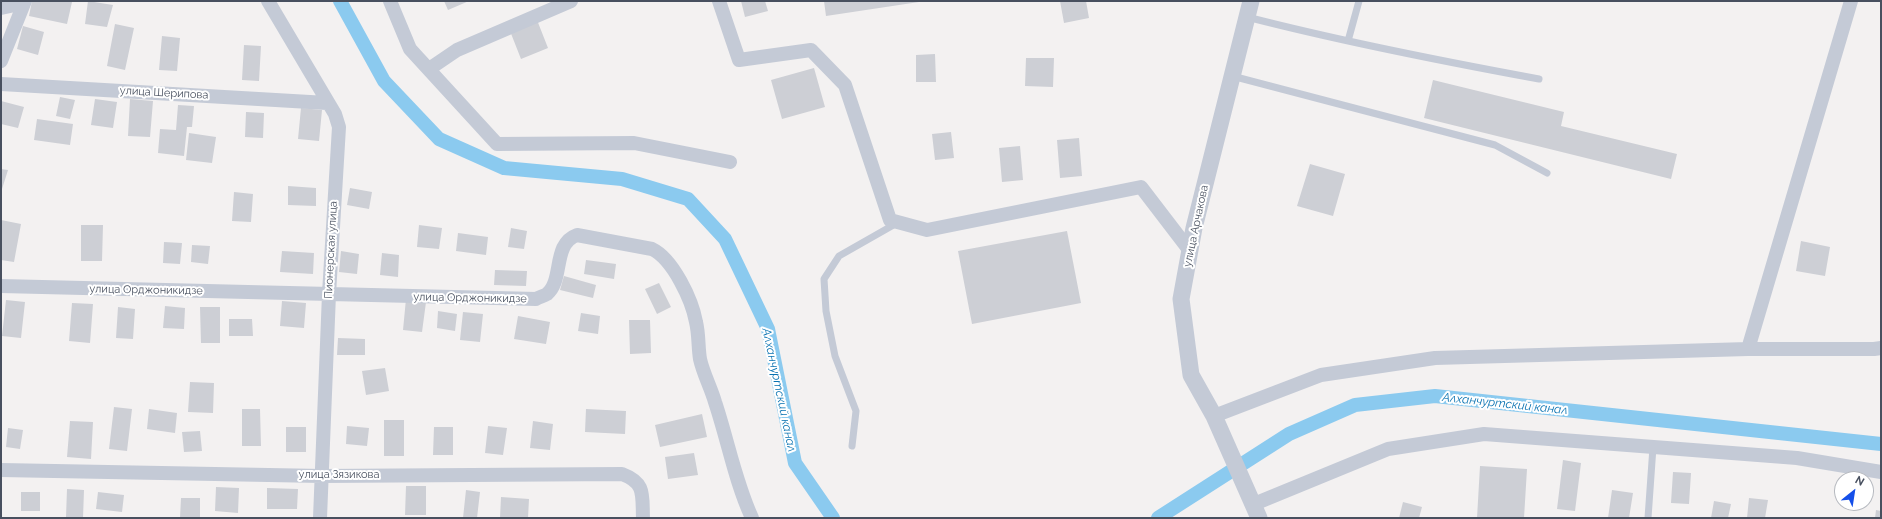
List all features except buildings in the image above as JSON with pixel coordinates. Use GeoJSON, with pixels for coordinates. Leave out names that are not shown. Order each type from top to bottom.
{"type":"FeatureCollection","features":[{"type":"Feature","properties":{"kind":"street","name":"Пионерская улица"},"geometry":{"type":"LineString","coordinates":[[268,1],[335,114],[339,127],[329,294],[320,518]]}},
{"type":"Feature","properties":{"kind":"street"},"geometry":{"type":"LineString","coordinates":[[390,1],[410,49],[497,144],[634,143],[730,162]]}},
{"type":"Feature","properties":{"kind":"street"},"geometry":{"type":"LineString","coordinates":[[429,69],[457,50],[571,1]]}},
{"type":"Feature","properties":{"kind":"street"},"geometry":{"type":"LineString","coordinates":[[719,1],[739,60],[811,50],[845,86],[890,220],[927,230],[1141,187],[1190,251]]}},
{"type":"Feature","properties":{"kind":"street"},"geometry":{"type":"LineString","coordinates":[[1748,349],[1851,1]]}},
{"type":"Feature","properties":{"kind":"street"},"geometry":{"type":"LineString","coordinates":[[1,8],[24,2]]}},
{"type":"Feature","properties":{"kind":"street"},"geometry":{"type":"LineString","coordinates":[[1,61],[24,2]]}},
{"type":"Feature","properties":{"kind":"street","name":"улица Арчакова"},"geometry":{"type":"LineString","coordinates":[[1249,9],[1190,251],[1181,299],[1191,375],[1214,416],[1226,447],[1256,511]]}},
{"type":"Feature","properties":{"kind":"street","name":"улица Шерипова"},"geometry":{"type":"LineString","coordinates":[[1,84],[327,102]]}},
{"type":"Feature","properties":{"kind":"street","name":"улица Орджоникидзе"},"geometry":{"type":"LineString","coordinates":[[1,286],[536,299],[548,294],[553,284],[564,244],[569,238],[577,235],[652,249],[660,253],[686,292],[696,322],[700,359],[715,402],[743,498],[752,518]]}},
{"type":"Feature","properties":{"kind":"street"},"geometry":{"type":"LineString","coordinates":[[1214,416],[1321,375],[1435,358],[1748,349],[1881,348]]}},
{"type":"Feature","properties":{"kind":"street"},"geometry":{"type":"LineString","coordinates":[[1256,511],[1388,449],[1484,434],[1798,458],[1881,472]]}},
{"type":"Feature","properties":{"kind":"street","name":"улица Зязикова"},"geometry":{"type":"LineString","coordinates":[[1,470],[322,476],[622,474],[634,479],[642,489],[643,518]]}},
{"type":"Feature","properties":{"kind":"lane"},"geometry":{"type":"LineString","coordinates":[[1348,41],[1359,1]]}},
{"type":"Feature","properties":{"kind":"lane"},"geometry":{"type":"LineString","coordinates":[[1249,9],[1348,41],[1435,60],[1539,79]]}},
{"type":"Feature","properties":{"kind":"lane"},"geometry":{"type":"LineString","coordinates":[[1232,76],[1495,145],[1547,173]]}},
{"type":"Feature","properties":{"kind":"lane"},"geometry":{"type":"LineString","coordinates":[[852,446],[856,411],[835,356],[826,311],[824,279],[839,256],[899,222]]}},
{"type":"Feature","properties":{"kind":"lane"},"geometry":{"type":"LineString","coordinates":[[1648,518],[1653,447]]}},
{"type":"Feature","properties":{"kind":"waterway","name":"Алханчуртский канал"},"geometry":{"type":"LineString","coordinates":[[340,1],[384,81],[439,139],[504,168],[622,179],[688,199],[725,239],[768,329],[795,463],[833,518]]}},
{"type":"Feature","properties":{"kind":"waterway","name":"Алханчуртский канал"},"geometry":{"type":"LineString","coordinates":[[1158,518],[1289,434],[1355,405],[1435,396],[1881,444]]}}]}
